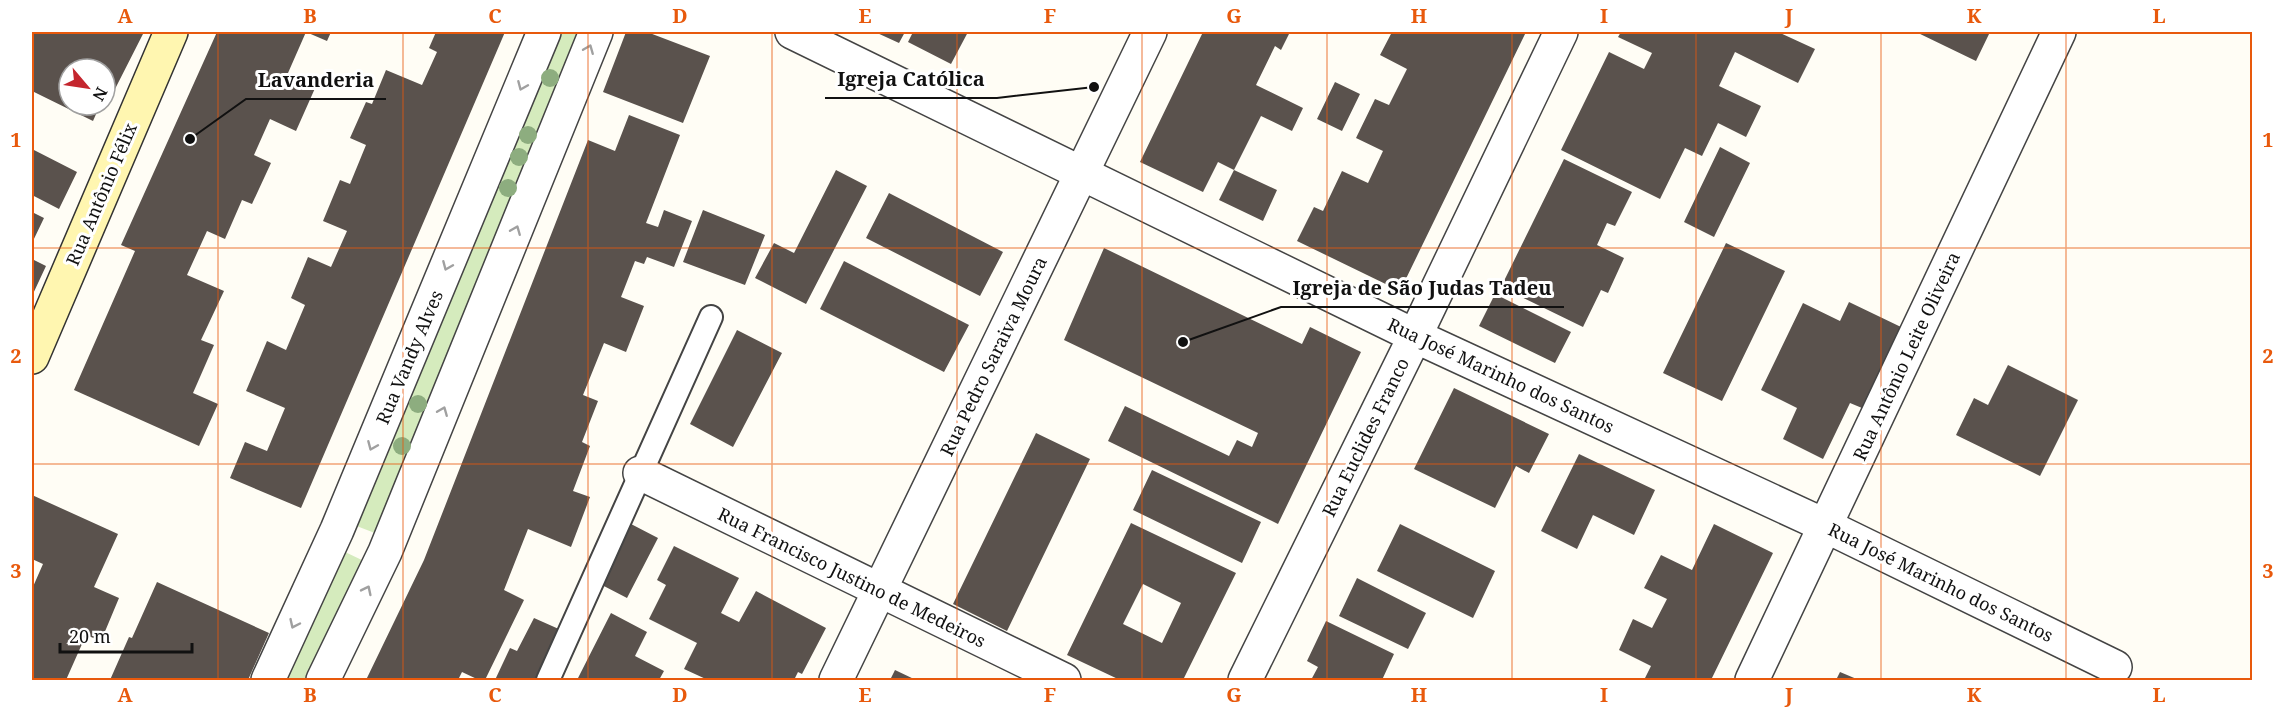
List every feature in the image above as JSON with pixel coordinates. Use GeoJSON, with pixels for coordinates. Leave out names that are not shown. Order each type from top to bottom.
{"type":"FeatureCollection","features":[{"type":"Feature","properties":{"kind":"main road","name":"Rua Antônio Félix"},"geometry":{"type":"LineString","coordinates":[[32,357],[171,32]]}},
{"type":"Feature","properties":{"kind":"street","name":"Rua Vandy Alves"},"geometry":{"type":"LineString","coordinates":[[268,681],[337,531],[544,32]]}},
{"type":"Feature","properties":{"kind":"street"},"geometry":{"type":"LineString","coordinates":[[323,681],[385,552],[596,32]]}},
{"type":"Feature","properties":{"kind":"street","name":"Rua José Marinho dos Santos"},"geometry":{"type":"LineString","coordinates":[[792,32],[1414,336],[1826,526],[2115,667]]}},
{"type":"Feature","properties":{"kind":"street","name":"Rua Pedro Saraiva Moura"},"geometry":{"type":"LineString","coordinates":[[836,681],[1150,32]]}},
{"type":"Feature","properties":{"kind":"street","name":"Rua Euclides Franco"},"geometry":{"type":"LineString","coordinates":[[1245,681],[1561,32]]}},
{"type":"Feature","properties":{"kind":"street","name":"Rua Antônio Leite Oliveira"},"geometry":{"type":"LineString","coordinates":[[1752,681],[2059,32]]}},
{"type":"Feature","properties":{"kind":"street","name":"Rua Francisco Justino de Medeiros"},"geometry":{"type":"LineString","coordinates":[[640,473],[1064,681]]}},
{"type":"Feature","properties":{"kind":"street"},"geometry":{"type":"LineString","coordinates":[[337,531],[385,552]]}},
{"type":"Feature","properties":{"kind":"lane"},"geometry":{"type":"LineString","coordinates":[[548,681],[711,317]]}},
{"type":"Feature","properties":{"kind":"green space"},"geometry":{"type":"Polygon","coordinates":[[[556,32],[582,32],[380,535],[354,525],[556,32]]]}},
{"type":"Feature","properties":{"kind":"green space"},"geometry":{"type":"Polygon","coordinates":[[[343,551],[366,562],[310,680],[283,680],[343,551]]]}},
{"type":"Feature","properties":{"kind":"building"},"geometry":{"type":"Polygon","coordinates":[[[32,32],[144,32],[117,85],[117,57],[57,57],[57,103],[32,91],[32,32]]]}},
{"type":"Feature","properties":{"kind":"building"},"geometry":{"type":"Polygon","coordinates":[[[217,32],[306,32],[288,73],[316,86],[296,131],[270,119],[254,155],[271,163],[252,204],[242,200],[225,239],[207,231],[187,275],[224,291],[201,340],[214,345],[193,393],[218,404],[199,446],[74,390],[135,251],[121,245],[217,32]]]}},
{"type":"Feature","properties":{"kind":"building"},"geometry":{"type":"Polygon","coordinates":[[[306,32],[331,32],[327,41],[306,32]]]}},
{"type":"Feature","properties":{"kind":"building"},"geometry":{"type":"Polygon","coordinates":[[[436,32],[505,32],[301,508],[230,478],[245,442],[267,451],[285,408],[246,391],[267,341],[286,350],[305,305],[291,298],[308,257],[331,267],[347,231],[323,221],[340,180],[350,184],[366,145],[350,138],[366,102],[372,104],[386,70],[422,85],[437,52],[429,48],[436,32]]]}},
{"type":"Feature","properties":{"kind":"building"},"geometry":{"type":"Polygon","coordinates":[[[626,32],[647,32],[710,56],[683,123],[603,92],[626,32]]]}},
{"type":"Feature","properties":{"kind":"building"},"geometry":{"type":"Polygon","coordinates":[[[875,32],[905,32],[899,43],[875,32]]]}},
{"type":"Feature","properties":{"kind":"building"},"geometry":{"type":"Polygon","coordinates":[[[913,32],[968,32],[951,64],[908,42],[913,32]]]}},
{"type":"Feature","properties":{"kind":"building"},"geometry":{"type":"Polygon","coordinates":[[[1203,32],[1290,32],[1281,50],[1275,46],[1256,85],[1303,108],[1292,131],[1261,116],[1234,170],[1218,162],[1203,192],[1140,162],[1203,32]]]}},
{"type":"Feature","properties":{"kind":"building"},"geometry":{"type":"Polygon","coordinates":[[[1392,32],[1526,32],[1400,291],[1297,241],[1314,207],[1323,211],[1342,171],[1368,183],[1383,151],[1356,138],[1375,99],[1389,105],[1407,69],[1380,55],[1392,32]]]}},
{"type":"Feature","properties":{"kind":"building"},"geometry":{"type":"Polygon","coordinates":[[[1621,32],[1778,32],[1815,49],[1798,83],[1735,52],[1719,86],[1761,106],[1746,137],[1718,123],[1702,156],[1685,148],[1660,199],[1561,150],[1609,52],[1644,69],[1652,53],[1618,37],[1621,32]]]}},
{"type":"Feature","properties":{"kind":"building"},"geometry":{"type":"Polygon","coordinates":[[[1916,32],[1990,32],[1976,61],[1916,32]]]}},
{"type":"Feature","properties":{"kind":"building"},"geometry":{"type":"Polygon","coordinates":[[[1335,82],[1360,94],[1342,131],[1317,119],[1335,82]]]}},
{"type":"Feature","properties":{"kind":"building"},"geometry":{"type":"Polygon","coordinates":[[[629,115],[680,135],[646,223],[658,227],[664,210],[692,221],[674,267],[647,257],[644,264],[635,261],[621,297],[644,306],[626,352],[604,343],[583,395],[598,401],[582,442],[590,446],[573,491],[590,497],[571,547],[528,529],[504,590],[524,600],[485,680],[479,680],[462,672],[458,680],[366,680],[424,560],[588,140],[615,151],[629,115]]]}},
{"type":"Feature","properties":{"kind":"building"},"geometry":{"type":"Polygon","coordinates":[[[1720,147],[1750,163],[1714,237],[1684,222],[1720,147]]]}},
{"type":"Feature","properties":{"kind":"building"},"geometry":{"type":"Polygon","coordinates":[[[32,149],[77,172],[59,209],[32,195],[32,149]]]}},
{"type":"Feature","properties":{"kind":"building"},"geometry":{"type":"Polygon","coordinates":[[[1564,159],[1632,192],[1615,226],[1607,223],[1597,245],[1624,258],[1608,293],[1601,290],[1583,327],[1501,287],[1564,159]]]}},
{"type":"Feature","properties":{"kind":"building"},"geometry":{"type":"Polygon","coordinates":[[[836,170],[867,186],[806,304],[755,278],[774,243],[794,253],[836,170]]]}},
{"type":"Feature","properties":{"kind":"building"},"geometry":{"type":"Polygon","coordinates":[[[1234,170],[1277,190],[1263,221],[1219,200],[1234,170]]]}},
{"type":"Feature","properties":{"kind":"building"},"geometry":{"type":"Polygon","coordinates":[[[889,193],[1003,252],[980,296],[866,238],[889,193]]]}},
{"type":"Feature","properties":{"kind":"building"},"geometry":{"type":"Polygon","coordinates":[[[703,210],[765,235],[745,285],[683,262],[703,210]]]}},
{"type":"Feature","properties":{"kind":"building"},"geometry":{"type":"Polygon","coordinates":[[[32,212],[44,218],[32,243],[32,212]]]}},
{"type":"Feature","properties":{"kind":"building"},"geometry":{"type":"Polygon","coordinates":[[[1726,243],[1785,271],[1722,401],[1663,373],[1726,243]]]}},
{"type":"Feature","properties":{"kind":"building"},"geometry":{"type":"Polygon","coordinates":[[[1104,248],[1302,344],[1310,327],[1361,352],[1278,524],[1108,441],[1125,406],[1229,456],[1237,440],[1252,447],[1258,433],[1064,340],[1104,248]]]}},
{"type":"Feature","properties":{"kind":"building"},"geometry":{"type":"Polygon","coordinates":[[[32,259],[46,266],[32,296],[32,259]]]}},
{"type":"Feature","properties":{"kind":"building"},"geometry":{"type":"Polygon","coordinates":[[[844,261],[969,325],[944,372],[820,309],[844,261]]]}},
{"type":"Feature","properties":{"kind":"building"},"geometry":{"type":"Polygon","coordinates":[[[1495,294],[1571,332],[1555,363],[1479,326],[1495,294]]]}},
{"type":"Feature","properties":{"kind":"building"},"geometry":{"type":"Polygon","coordinates":[[[1849,302],[1901,327],[1862,408],[1850,403],[1823,459],[1783,439],[1797,408],[1761,390],[1803,303],[1840,321],[1849,302]]]}},
{"type":"Feature","properties":{"kind":"building"},"geometry":{"type":"Polygon","coordinates":[[[737,330],[782,353],[733,447],[690,424],[737,330]]]}},
{"type":"Feature","properties":{"kind":"building"},"geometry":{"type":"Polygon","coordinates":[[[2008,365],[2078,400],[2040,476],[1956,435],[1974,398],[1988,405],[2008,365]]]}},
{"type":"Feature","properties":{"kind":"building"},"geometry":{"type":"Polygon","coordinates":[[[1454,388],[1549,434],[1529,473],[1516,466],[1495,508],[1414,469],[1454,388]]]}},
{"type":"Feature","properties":{"kind":"building"},"geometry":{"type":"Polygon","coordinates":[[[1036,433],[1090,459],[1007,631],[953,604],[1036,433]]]}},
{"type":"Feature","properties":{"kind":"building"},"geometry":{"type":"Polygon","coordinates":[[[1579,454],[1655,490],[1634,535],[1593,515],[1577,549],[1541,531],[1579,454]]]}},
{"type":"Feature","properties":{"kind":"building"},"geometry":{"type":"Polygon","coordinates":[[[1152,470],[1261,522],[1242,563],[1133,510],[1152,470]]]}},
{"type":"Feature","properties":{"kind":"building"},"geometry":{"type":"Polygon","coordinates":[[[32,495],[118,534],[94,587],[119,598],[101,641],[86,635],[66,680],[32,680],[32,589],[43,564],[32,559],[32,495]]]}},
{"type":"Feature","properties":{"kind":"building"},"geometry":{"type":"Polygon","coordinates":[[[1131,523],[1236,573],[1183,680],[1120,680],[1067,655],[1131,523]],[[1143,584],[1123,624],[1162,643],[1181,603],[1143,584]]]}},
{"type":"Feature","properties":{"kind":"building"},"geometry":{"type":"Polygon","coordinates":[[[631,524],[658,538],[627,598],[600,584],[631,524]]]}},
{"type":"Feature","properties":{"kind":"building"},"geometry":{"type":"Polygon","coordinates":[[[1400,524],[1495,571],[1473,618],[1377,571],[1400,524]]]}},
{"type":"Feature","properties":{"kind":"building"},"geometry":{"type":"Polygon","coordinates":[[[1714,524],[1773,553],[1711,680],[1644,680],[1651,666],[1619,650],[1633,619],[1652,628],[1667,599],[1644,588],[1661,555],[1692,570],[1714,524]]]}},
{"type":"Feature","properties":{"kind":"building"},"geometry":{"type":"Polygon","coordinates":[[[674,546],[739,578],[721,613],[739,622],[756,591],[826,628],[802,674],[798,672],[794,680],[708,680],[684,669],[697,643],[649,619],[666,585],[657,580],[674,546]]]}},
{"type":"Feature","properties":{"kind":"building"},"geometry":{"type":"Polygon","coordinates":[[[1357,578],[1426,613],[1408,649],[1339,616],[1357,578]]]}},
{"type":"Feature","properties":{"kind":"building"},"geometry":{"type":"Polygon","coordinates":[[[157,582],[269,633],[248,680],[110,680],[157,582]]]}},
{"type":"Feature","properties":{"kind":"building"},"geometry":{"type":"Polygon","coordinates":[[[611,613],[647,632],[635,656],[664,671],[659,680],[577,680],[611,613]]]}},
{"type":"Feature","properties":{"kind":"building"},"geometry":{"type":"Polygon","coordinates":[[[534,618],[561,630],[537,680],[495,680],[510,648],[517,651],[534,618]]]}},
{"type":"Feature","properties":{"kind":"building"},"geometry":{"type":"Polygon","coordinates":[[[1326,621],[1394,654],[1382,680],[1311,680],[1318,667],[1307,661],[1326,621]]]}},
{"type":"Feature","properties":{"kind":"building"},"geometry":{"type":"Polygon","coordinates":[[[895,670],[916,680],[890,680],[895,670]]]}},
{"type":"Feature","properties":{"kind":"building"},"geometry":{"type":"Polygon","coordinates":[[[1840,672],[1859,680],[1836,680],[1840,672]]]}},
{"type":"Feature","properties":{"kind":"place","name":"Igreja Católica"},"geometry":{"type":"Point","coordinates":[1094,87]}},
{"type":"Feature","properties":{"kind":"place","name":"Lavanderia"},"geometry":{"type":"Point","coordinates":[190,139]}},
{"type":"Feature","properties":{"kind":"place","name":"Igreja de São Judas Tadeu"},"geometry":{"type":"Point","coordinates":[1183,342]}}]}
